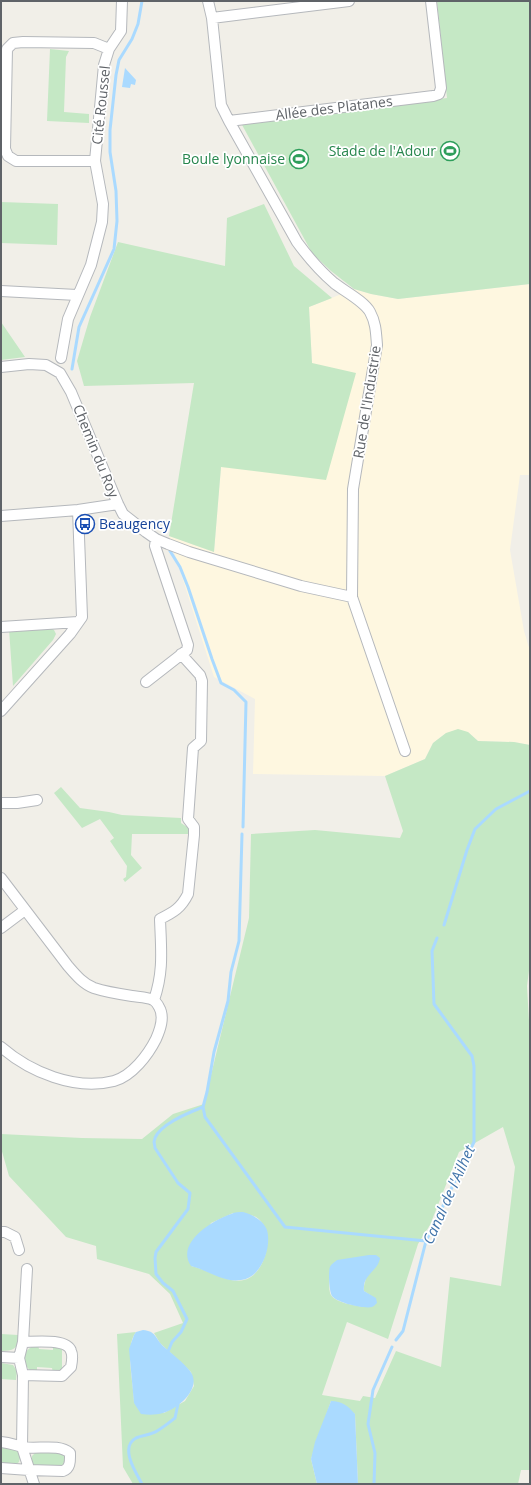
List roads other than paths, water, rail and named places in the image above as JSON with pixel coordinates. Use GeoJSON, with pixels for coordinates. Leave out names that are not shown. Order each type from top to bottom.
{"type":"FeatureCollection","features":[{"type":"Feature","properties":{"kind":"street","name":"Cité Roussel"},"geometry":{"type":"LineString","coordinates":[[61,358],[68,319],[91,265],[102,222],[103,204],[95,161],[104,65],[109,49],[121,31],[122,1]]}},
{"type":"Feature","properties":{"kind":"street","name":"Rue de l'Industrie"},"geometry":{"type":"LineString","coordinates":[[208,1],[212,18],[221,105],[229,121],[297,242],[309,259],[334,283],[358,300],[369,311],[376,326],[377,345],[353,489],[352,597],[404,751]]}},
{"type":"Feature","properties":{"kind":"street"},"geometry":{"type":"LineString","coordinates":[[212,18],[349,1]]}},
{"type":"Feature","properties":{"kind":"street","name":"Allée des Platanes"},"geometry":{"type":"LineString","coordinates":[[229,121],[433,96],[439,94],[441,88],[431,1]]}},
{"type":"Feature","properties":{"kind":"street","name":"Cité Roussel"},"geometry":{"type":"LineString","coordinates":[[95,161],[16,160],[8,156],[5,149],[7,49],[13,43],[23,42],[94,43],[109,49]]}},
{"type":"Feature","properties":{"kind":"street"},"geometry":{"type":"LineString","coordinates":[[1,291],[78,295]]}},
{"type":"Feature","properties":{"kind":"street","name":"Chemin du Roy"},"geometry":{"type":"LineString","coordinates":[[1,367],[29,364],[46,365],[60,373],[71,392],[123,514],[156,539],[189,552],[293,584],[352,597]]}},
{"type":"Feature","properties":{"kind":"street"},"geometry":{"type":"LineString","coordinates":[[1,516],[78,510],[118,504]]}},
{"type":"Feature","properties":{"kind":"street"},"geometry":{"type":"LineString","coordinates":[[1,711],[70,634],[82,617],[78,510]]}},
{"type":"Feature","properties":{"kind":"street"},"geometry":{"type":"LineString","coordinates":[[146,682],[187,650],[188,645],[188,640],[155,546],[156,539]]}},
{"type":"Feature","properties":{"kind":"street"},"geometry":{"type":"LineString","coordinates":[[1,627],[78,622]]}},
{"type":"Feature","properties":{"kind":"street"},"geometry":{"type":"LineString","coordinates":[[154,1000],[159,986],[162,968],[160,919],[176,911],[185,901],[188,894],[194,835],[194,827],[188,819],[193,748],[201,741],[202,681],[200,675],[182,654]]}},
{"type":"Feature","properties":{"kind":"street"},"geometry":{"type":"LineString","coordinates":[[1,803],[17,803],[37,800]]}},
{"type":"Feature","properties":{"kind":"street"},"geometry":{"type":"LineString","coordinates":[[1,878],[68,966],[80,979],[92,988],[154,1000],[160,1008],[162,1018],[160,1028],[151,1049],[136,1068],[115,1080],[96,1084],[78,1083],[52,1076],[29,1067],[1,1047]]}},
{"type":"Feature","properties":{"kind":"street"},"geometry":{"type":"LineString","coordinates":[[1,928],[25,910]]}},
{"type":"Feature","properties":{"kind":"street"},"geometry":{"type":"LineString","coordinates":[[1,1232],[5,1232],[15,1237],[19,1250]]}},
{"type":"Feature","properties":{"kind":"street"},"geometry":{"type":"LineString","coordinates":[[27,1269],[23,1342],[19,1358],[22,1375],[22,1447],[34,1484]]}},
{"type":"Feature","properties":{"kind":"street"},"geometry":{"type":"LineString","coordinates":[[22,1375],[62,1376],[71,1367],[72,1359],[71,1350],[68,1345],[58,1342],[23,1342]]}},
{"type":"Feature","properties":{"kind":"street"},"geometry":{"type":"LineString","coordinates":[[1,1357],[19,1358]]}},
{"type":"Feature","properties":{"kind":"street"},"geometry":{"type":"LineString","coordinates":[[1,1442],[12,1443],[22,1447],[62,1448],[70,1453],[70,1465],[67,1470],[60,1471],[1,1468]]}},
{"type":"Feature","properties":{"kind":"water"},"geometry":{"type":"Polygon","coordinates":[[[125,68],[136,80],[135,85],[131,84],[130,88],[122,87],[125,68]]]}},
{"type":"Feature","properties":{"kind":"water"},"geometry":{"type":"Polygon","coordinates":[[[238,1212],[243,1212],[257,1218],[263,1223],[267,1230],[268,1245],[266,1253],[259,1268],[254,1274],[241,1280],[228,1280],[191,1266],[187,1257],[188,1249],[198,1234],[206,1227],[223,1217],[238,1212]]]}},
{"type":"Feature","properties":{"kind":"water"},"geometry":{"type":"Polygon","coordinates":[[[376,1255],[380,1258],[379,1263],[365,1281],[364,1291],[376,1298],[377,1303],[372,1307],[363,1307],[346,1303],[333,1297],[329,1282],[329,1269],[331,1265],[337,1260],[376,1255]]]}},
{"type":"Feature","properties":{"kind":"water"},"geometry":{"type":"Polygon","coordinates":[[[143,1330],[153,1333],[163,1346],[181,1361],[190,1371],[193,1378],[191,1391],[187,1397],[169,1411],[160,1414],[141,1414],[134,1403],[129,1349],[136,1332],[143,1330]]]}},
{"type":"Feature","properties":{"kind":"water"},"geometry":{"type":"Polygon","coordinates":[[[331,1401],[344,1404],[355,1414],[358,1484],[317,1484],[311,1459],[315,1442],[331,1401]]]}},
{"type":"Feature","properties":{"kind":"waterway"},"geometry":{"type":"LineString","coordinates":[[72,369],[79,327],[114,249],[117,221],[116,191],[110,152],[110,130],[116,75],[119,60],[132,39],[138,24],[142,1]]}},
{"type":"Feature","properties":{"kind":"waterway"},"geometry":{"type":"LineString","coordinates":[[170,551],[180,567],[188,587],[221,683],[234,690],[246,702],[243,827]]}},
{"type":"Feature","properties":{"kind":"waterway","name":"Canal de l'Ailhet"},"geometry":{"type":"LineString","coordinates":[[444,925],[475,829],[496,809],[530,791]]}},
{"type":"Feature","properties":{"kind":"waterway"},"geometry":{"type":"LineString","coordinates":[[242,834],[239,941],[231,972],[228,1001],[214,1052],[203,1107],[205,1117],[285,1227],[426,1241]]}},
{"type":"Feature","properties":{"kind":"waterway","name":"Canal de l'Ailhet"},"geometry":{"type":"LineString","coordinates":[[396,1340],[403,1331],[426,1241],[474,1142],[474,1066],[472,1056],[434,1004],[432,951],[437,938]]}},
{"type":"Feature","properties":{"kind":"waterway"},"geometry":{"type":"LineString","coordinates":[[167,1354],[172,1342],[181,1332],[187,1319],[173,1291],[163,1283],[156,1274],[155,1258],[156,1252],[188,1209],[190,1193],[178,1183],[155,1148],[154,1142],[160,1130],[174,1120],[203,1107]]}},
{"type":"Feature","properties":{"kind":"waterway","name":"Canal de l'Ailhet"},"geometry":{"type":"LineString","coordinates":[[374,1484],[375,1453],[368,1424],[373,1390],[392,1347]]}},
{"type":"Feature","properties":{"kind":"waterway"},"geometry":{"type":"LineString","coordinates":[[142,1484],[130,1460],[129,1447],[131,1442],[136,1438],[155,1432],[175,1418],[178,1404],[176,1401]]}},
{"type":"Feature","properties":{"kind":"place","name":"Stade de l'Adour"},"geometry":{"type":"Point","coordinates":[450,151]}},
{"type":"Feature","properties":{"kind":"place","name":"Boule lyonnaise"},"geometry":{"type":"Point","coordinates":[299,159]}},
{"type":"Feature","properties":{"kind":"place","name":"Beaugency"},"geometry":{"type":"Point","coordinates":[85,524]}}]}
